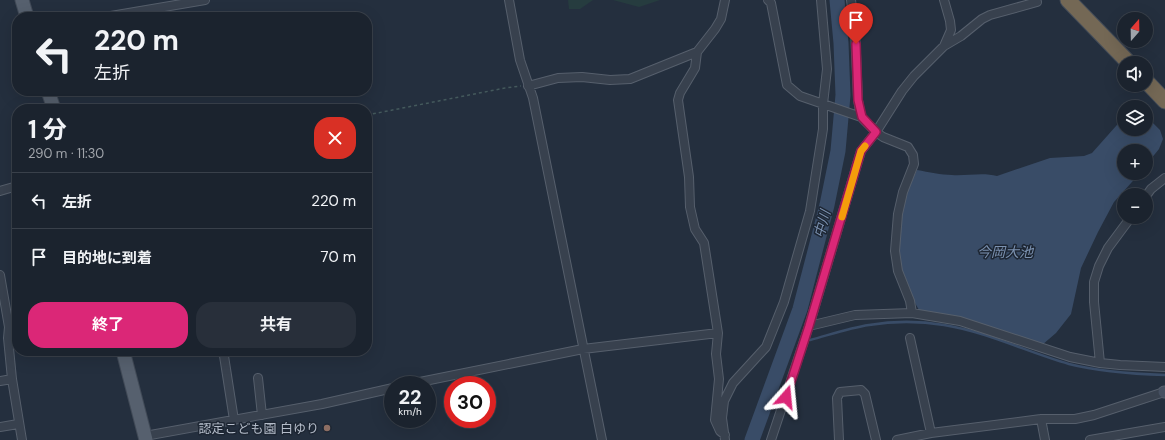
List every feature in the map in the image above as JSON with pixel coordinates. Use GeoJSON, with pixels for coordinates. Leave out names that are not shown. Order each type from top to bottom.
{"type":"FeatureCollection","features":[{"type":"Feature","properties":{"kind":"highway"},"geometry":{"type":"LineString","coordinates":[[1068,0],[1122,56]]}},
{"type":"Feature","properties":{"kind":"highway"},"geometry":{"type":"LineString","coordinates":[[1153,88],[1165,101]]}},
{"type":"Feature","properties":{"kind":"main road"},"geometry":{"type":"LineString","coordinates":[[22,0],[26,12]]}},
{"type":"Feature","properties":{"kind":"main road"},"geometry":{"type":"LineString","coordinates":[[124,356],[144,438]]}},
{"type":"Feature","properties":{"kind":"street"},"geometry":{"type":"LineString","coordinates":[[134,12],[205,0]]}},
{"type":"Feature","properties":{"kind":"street"},"geometry":{"type":"LineString","coordinates":[[509,0],[520,60],[533,98],[602,440]]}},
{"type":"Feature","properties":{"kind":"street"},"geometry":{"type":"LineString","coordinates":[[528,86],[558,78],[582,77],[610,80],[630,79],[697,52],[721,19],[725,0]]}},
{"type":"Feature","properties":{"kind":"street"},"geometry":{"type":"LineString","coordinates":[[768,0],[771,3],[787,85],[800,96],[860,117],[883,137],[908,147],[913,155],[914,164],[903,192],[898,214],[895,251],[898,271],[910,301],[912,313]]}},
{"type":"Feature","properties":{"kind":"street"},"geometry":{"type":"LineString","coordinates":[[725,437],[722,418],[724,401],[733,383],[766,347],[784,302],[810,211],[823,129],[823,104],[827,69],[821,0]]}},
{"type":"Feature","properties":{"kind":"street"},"geometry":{"type":"LineString","coordinates":[[852,0],[860,117]]}},
{"type":"Feature","properties":{"kind":"street"},"geometry":{"type":"LineString","coordinates":[[944,0],[950,21],[950,30],[944,46]]}},
{"type":"Feature","properties":{"kind":"street"},"geometry":{"type":"LineString","coordinates":[[771,440],[809,326],[861,151],[876,132],[892,104],[906,86],[944,46],[961,36],[986,17],[1037,2]]}},
{"type":"Feature","properties":{"kind":"street"},"geometry":{"type":"LineString","coordinates":[[697,52],[695,68],[680,93],[678,100],[689,177],[690,207],[695,229],[704,243],[718,332],[716,354],[719,380],[715,420],[720,431],[725,437]]}},
{"type":"Feature","properties":{"kind":"street"},"geometry":{"type":"LineString","coordinates":[[1152,188],[1165,178]]}},
{"type":"Feature","properties":{"kind":"street"},"geometry":{"type":"LineString","coordinates":[[0,191],[12,187]]}},
{"type":"Feature","properties":{"kind":"street"},"geometry":{"type":"LineString","coordinates":[[1100,362],[1094,302],[1094,282],[1099,266],[1108,248],[1126,224]]}},
{"type":"Feature","properties":{"kind":"street"},"geometry":{"type":"LineString","coordinates":[[0,275],[9,327],[8,338],[12,379],[18,424],[22,440]]}},
{"type":"Feature","properties":{"kind":"street"},"geometry":{"type":"LineString","coordinates":[[809,326],[855,316],[912,313],[960,321],[1070,356],[1100,362],[1165,367]]}},
{"type":"Feature","properties":{"kind":"street"},"geometry":{"type":"LineString","coordinates":[[436,379],[583,349],[718,332]]}},
{"type":"Feature","properties":{"kind":"street"},"geometry":{"type":"LineString","coordinates":[[910,338],[931,433]]}},
{"type":"Feature","properties":{"kind":"street"},"geometry":{"type":"LineString","coordinates":[[224,356],[234,420]]}},
{"type":"Feature","properties":{"kind":"street"},"geometry":{"type":"LineString","coordinates":[[258,378],[262,415]]}},
{"type":"Feature","properties":{"kind":"street"},"geometry":{"type":"LineString","coordinates":[[0,381],[12,379]]}},
{"type":"Feature","properties":{"kind":"street"},"geometry":{"type":"LineString","coordinates":[[144,438],[322,404],[384,390]]}},
{"type":"Feature","properties":{"kind":"street"},"geometry":{"type":"LineString","coordinates":[[839,440],[837,398],[840,392],[861,390],[865,394],[876,440]]}},
{"type":"Feature","properties":{"kind":"street"},"geometry":{"type":"LineString","coordinates":[[897,440],[931,433],[1041,420],[1074,419],[1094,415],[1165,392]]}},
{"type":"Feature","properties":{"kind":"street"},"geometry":{"type":"LineString","coordinates":[[1041,420],[1045,440]]}},
{"type":"Feature","properties":{"kind":"street"},"geometry":{"type":"LineString","coordinates":[[0,427],[18,424]]}},
{"type":"Feature","properties":{"kind":"street"},"geometry":{"type":"LineString","coordinates":[[1090,440],[1165,427]]}},
{"type":"Feature","properties":{"kind":"path"},"geometry":{"type":"LineString","coordinates":[[372,114],[505,88],[528,86]]}},
{"type":"Feature","properties":{"kind":"green space"},"geometry":{"type":"Polygon","coordinates":[[[568,0],[593,0],[580,9],[569,9],[568,0]]]}},
{"type":"Feature","properties":{"kind":"green space"},"geometry":{"type":"Polygon","coordinates":[[[613,0],[660,0],[639,7],[613,0]]]}},
{"type":"Feature","properties":{"kind":"water","name":"今岡大池"},"geometry":{"type":"Polygon","coordinates":[[[1153,123],[1160,130],[1163,139],[1159,149],[1153,156],[1153,144],[1117,144],[1117,180],[1134,180],[1127,188],[1117,188],[1117,199],[1098,232],[1081,268],[1071,314],[1056,333],[1042,345],[962,318],[919,310],[909,291],[899,256],[899,234],[902,212],[908,190],[917,170],[948,175],[986,174],[997,176],[1050,158],[1084,156],[1092,153],[1117,125],[1117,136],[1153,136],[1153,123]]]}},
{"type":"Feature","properties":{"kind":"waterway","name":"中川"},"geometry":{"type":"LineString","coordinates":[[752,440],[800,309],[827,205],[838,151],[843,95],[841,43],[837,0]]}},
{"type":"Feature","properties":{"kind":"waterway"},"geometry":{"type":"LineString","coordinates":[[810,340],[869,325],[897,322],[916,322],[944,325],[976,332],[1053,359],[1081,367],[1117,372],[1165,375]]}},
{"type":"Feature","properties":{"kind":"waterway","name":"中川"},"geometry":{"type":"LineString","coordinates":[[786,347],[793,345]]}},
{"type":"Feature","properties":{"kind":"slow traffic"},"geometry":{"type":"LineString","coordinates":[[842,217],[861,151],[865,146]]}},
{"type":"Feature","properties":{"kind":"place","name":"認定こども園 白ゆり"},"geometry":{"type":"Point","coordinates":[327,428]}},
{"type":"Feature","properties":{"kind":"route"},"geometry":{"type":"LineString","coordinates":[[786,397],[809,326],[861,151],[876,132],[862,117],[858,100],[856,44]]}}]}
